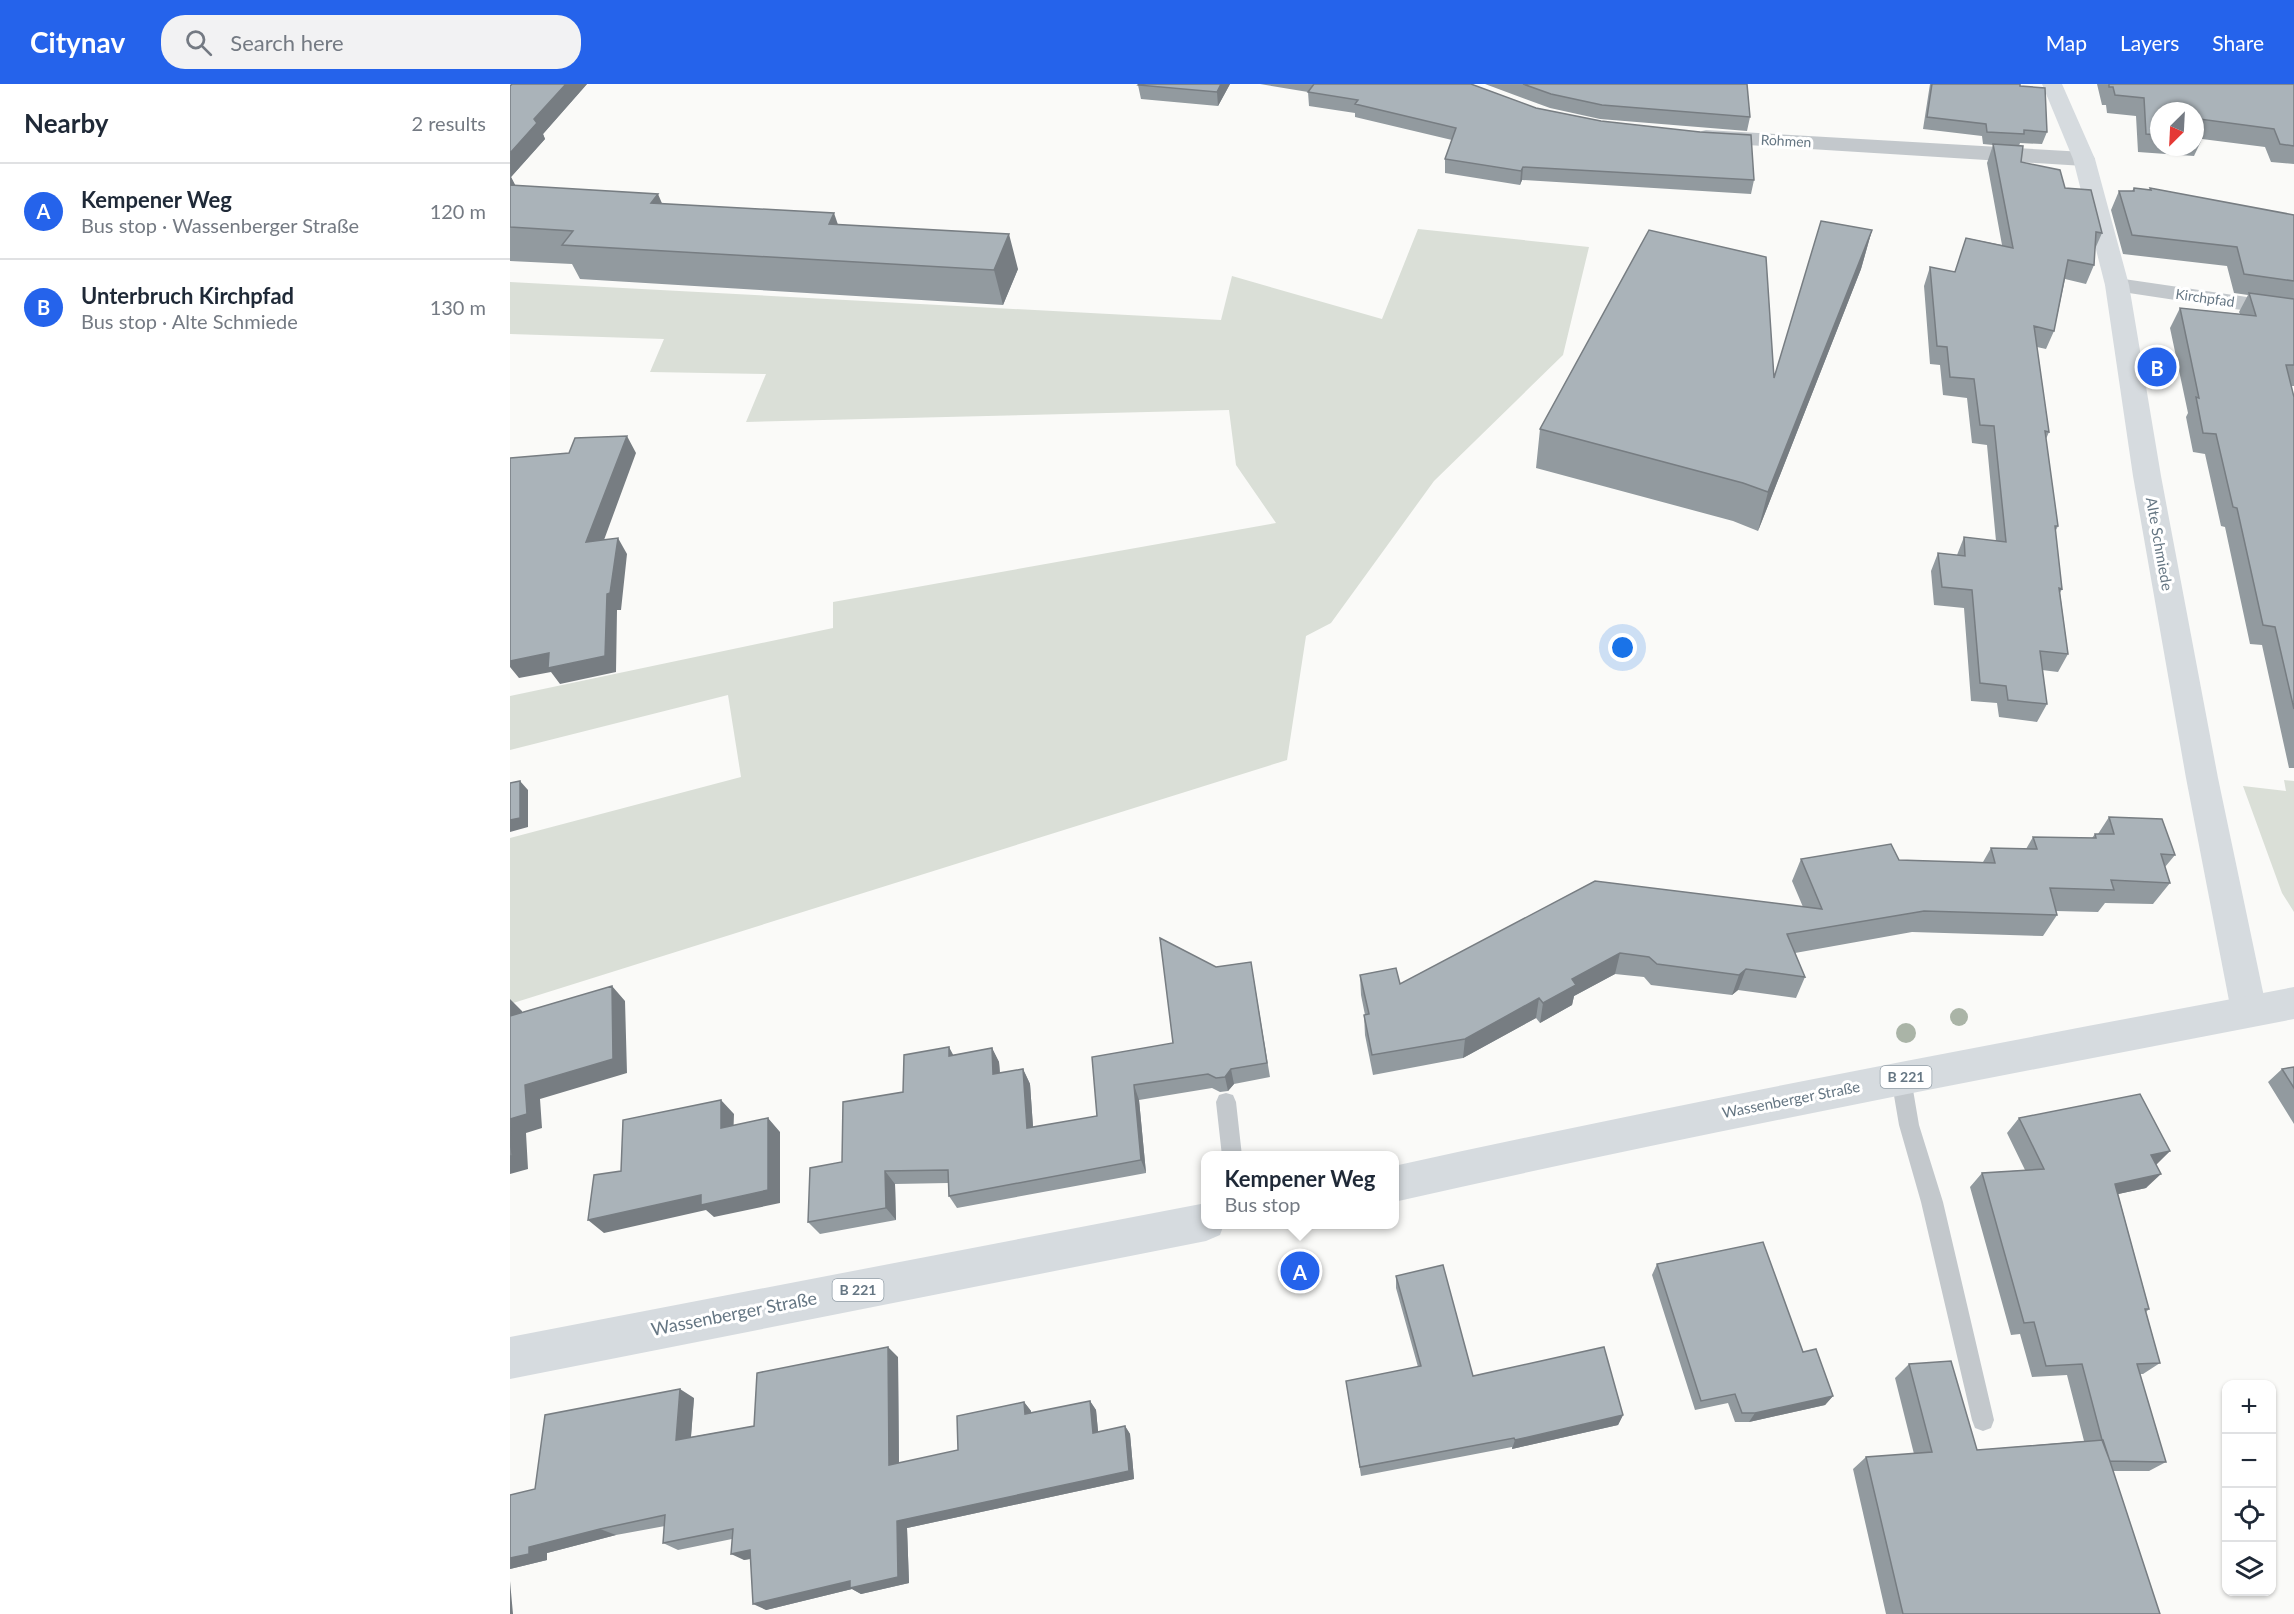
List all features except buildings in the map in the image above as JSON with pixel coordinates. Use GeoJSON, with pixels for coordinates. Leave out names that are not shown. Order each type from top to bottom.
{"type":"FeatureCollection","features":[{"type":"Feature","properties":{"kind":"street","name":"Alte Schmiede"},"geometry":{"type":"LineString","coordinates":[[2052,84],[2084,159],[2117,285],[2128,364],[2172,616],[2249,1011]]}},
{"type":"Feature","properties":{"kind":"street","name":"Rohmen"},"geometry":{"type":"LineString","coordinates":[[1688,136],[2084,159]]}},
{"type":"Feature","properties":{"kind":"street","name":"Kirchpfad"},"geometry":{"type":"LineString","coordinates":[[2117,285],[2294,311]]}},
{"type":"Feature","properties":{"kind":"street","name":"Wassenberger Straße"},"geometry":{"type":"LineString","coordinates":[[1399,1183],[1563,1146],[2294,1002]]}},
{"type":"Feature","properties":{"kind":"street","name":"Wassenberger Straße"},"geometry":{"type":"LineString","coordinates":[[510,1358],[1201,1223]]}},
{"type":"Feature","properties":{"kind":"lane"},"geometry":{"type":"LineString","coordinates":[[1901,1078],[1909,1125],[1932,1202],[1983,1420]]}},
{"type":"Feature","properties":{"kind":"lane"},"geometry":{"type":"LineString","coordinates":[[1226,1102],[1232,1151]]}},
{"type":"Feature","properties":{"kind":"shaded area"},"geometry":{"type":"Polygon","coordinates":[[[1418,229],[1589,247],[1563,355],[1434,481],[1331,623],[1306,636],[1287,760],[510,1004],[510,838],[741,777],[728,695],[510,750],[510,696],[833,628],[833,602],[1276,523],[1236,465],[1229,410],[746,422],[766,374],[650,372],[664,339],[510,334],[510,282],[1221,320],[1232,276],[1382,319],[1418,229]]]}},
{"type":"Feature","properties":{"kind":"shaded area"},"geometry":{"type":"Polygon","coordinates":[[[2284,780],[2294,781],[2294,912],[2282,893],[2243,786],[2286,791],[2284,780]]]}},
{"type":"Feature","properties":{"kind":"place","name":"Unterbruch Kirchpfad"},"geometry":{"type":"Point","coordinates":[2157,367]}},
{"type":"Feature","properties":{"kind":"place","name":"Kempener Weg"},"geometry":{"type":"Point","coordinates":[1300,1271]}}]}
